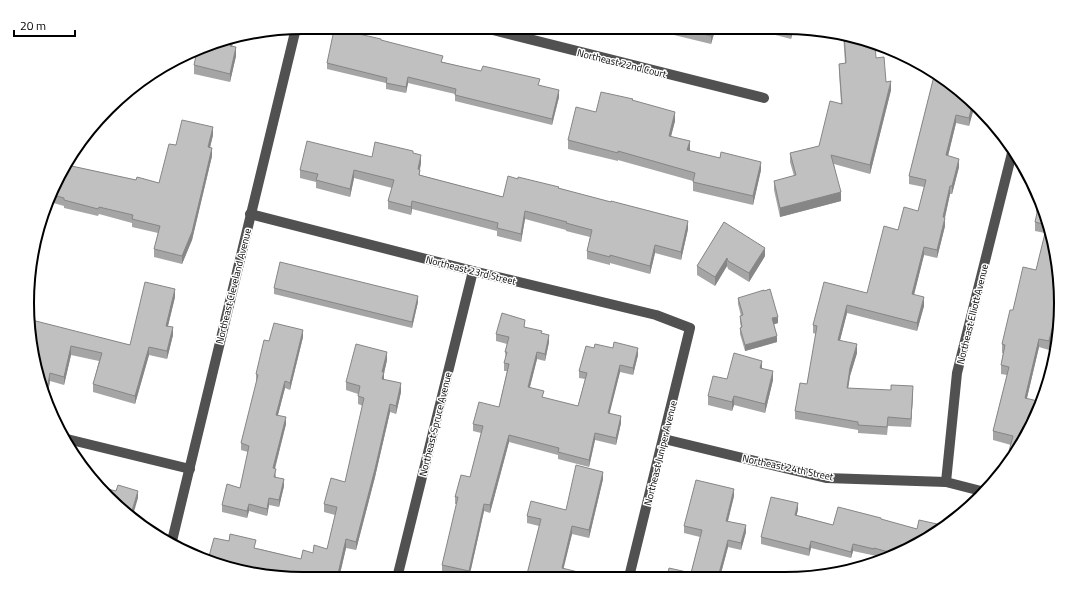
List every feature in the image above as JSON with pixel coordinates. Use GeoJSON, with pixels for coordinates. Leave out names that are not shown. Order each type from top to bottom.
{"type":"FeatureCollection","features":[{"type":"Feature","properties":{"kind":"street","name":"Northeast Cleveland Avenue"},"geometry":{"type":"LineString","coordinates":[[173,538],[294,34]]}},
{"type":"Feature","properties":{"kind":"street","name":"Northeast 22nd Court"},"geometry":{"type":"LineString","coordinates":[[508,34],[764,98]]}},
{"type":"Feature","properties":{"kind":"street","name":"Northeast Elliott Avenue"},"geometry":{"type":"LineString","coordinates":[[946,482],[958,373],[1011,157]]}},
{"type":"Feature","properties":{"kind":"street","name":"Northeast 23rd Street"},"geometry":{"type":"LineString","coordinates":[[250,214],[656,315],[690,328]]}},
{"type":"Feature","properties":{"kind":"street","name":"Northeast Spruce Avenue"},"geometry":{"type":"LineString","coordinates":[[398,572],[472,270]]}},
{"type":"Feature","properties":{"kind":"street","name":"Northeast Juniper Avenue"},"geometry":{"type":"LineString","coordinates":[[630,572],[690,328]]}},
{"type":"Feature","properties":{"kind":"street","name":"Northeast 24th Street"},"geometry":{"type":"LineString","coordinates":[[664,439],[826,478],[946,482],[978,490]]}},
{"type":"Feature","properties":{"kind":"street"},"geometry":{"type":"LineString","coordinates":[[71,440],[190,469]]}},
{"type":"Feature","properties":{"kind":"building"},"geometry":{"type":"Polygon","coordinates":[[[333,34],[359,34],[443,56],[441,62],[481,71],[483,66],[540,79],[538,85],[559,90],[552,119],[455,95],[456,89],[408,77],[406,87],[386,83],[387,78],[327,63],[333,34]]]}},
{"type":"Feature","properties":{"kind":"building"},"geometry":{"type":"Polygon","coordinates":[[[844,41],[875,50],[876,58],[884,57],[886,82],[891,81],[870,165],[831,155],[841,192],[780,208],[774,181],[796,175],[790,153],[819,146],[830,101],[842,104],[839,64],[846,63],[844,41]]]}},
{"type":"Feature","properties":{"kind":"building"},"geometry":{"type":"Polygon","coordinates":[[[231,44],[230,46],[236,47],[230,74],[194,65],[196,56],[200,54],[231,44]]]}},
{"type":"Feature","properties":{"kind":"building"},"geometry":{"type":"Polygon","coordinates":[[[933,79],[971,109],[969,118],[956,115],[946,155],[959,159],[952,186],[950,186],[943,217],[945,218],[937,250],[924,247],[912,294],[924,297],[917,323],[847,305],[838,340],[857,344],[850,368],[847,388],[891,390],[891,385],[913,386],[911,419],[888,417],[887,427],[858,425],[858,422],[795,411],[800,383],[807,384],[817,326],[813,325],[824,282],[867,293],[884,226],[898,230],[904,207],[918,211],[926,180],[909,176],[933,79]]]}},
{"type":"Feature","properties":{"kind":"building"},"geometry":{"type":"Polygon","coordinates":[[[601,92],[633,99],[632,100],[675,112],[669,136],[690,141],[687,150],[720,158],[721,152],[761,162],[753,196],[693,182],[695,173],[618,151],[618,153],[568,140],[576,107],[596,112],[601,92]]]}},
{"type":"Feature","properties":{"kind":"building"},"geometry":{"type":"Polygon","coordinates":[[[182,120],[213,127],[208,147],[212,148],[192,232],[182,256],[154,249],[160,226],[132,219],[133,215],[99,207],[98,209],[64,200],[64,198],[56,196],[71,166],[136,180],[137,177],[159,183],[169,144],[176,145],[182,120]]]}},
{"type":"Feature","properties":{"kind":"building"},"geometry":{"type":"Polygon","coordinates":[[[307,141],[372,157],[375,142],[413,151],[413,153],[421,155],[418,169],[420,170],[419,175],[503,197],[508,176],[518,179],[518,177],[688,221],[681,252],[655,245],[650,266],[610,255],[610,257],[587,251],[592,230],[525,211],[521,234],[497,228],[498,223],[412,201],[411,207],[388,201],[394,180],[354,170],[350,189],[316,180],[318,174],[300,170],[307,141]]]}},
{"type":"Feature","properties":{"kind":"building"},"geometry":{"type":"Polygon","coordinates":[[[1038,210],[1042,224],[1035,222],[1038,210]]]}},
{"type":"Feature","properties":{"kind":"building"},"geometry":{"type":"Polygon","coordinates":[[[724,222],[765,248],[749,273],[728,261],[727,258],[715,277],[697,266],[724,222]]]}},
{"type":"Feature","properties":{"kind":"building"},"geometry":{"type":"Polygon","coordinates":[[[1045,233],[1052,268],[1054,303],[1053,326],[1049,341],[1039,339],[1025,398],[1036,401],[1018,438],[1010,451],[1013,436],[993,431],[1009,367],[1001,365],[1005,345],[1002,344],[1010,310],[1013,310],[1023,267],[1036,270],[1045,233]]]}},
{"type":"Feature","properties":{"kind":"building"},"geometry":{"type":"Polygon","coordinates":[[[280,262],[418,296],[412,322],[274,288],[280,262]]]}},
{"type":"Feature","properties":{"kind":"building"},"geometry":{"type":"Polygon","coordinates":[[[145,282],[175,289],[166,326],[173,327],[167,351],[149,347],[135,396],[93,384],[102,353],[71,346],[64,377],[50,373],[48,384],[46,383],[39,355],[35,321],[130,345],[145,282]]]}},
{"type":"Feature","properties":{"kind":"building"},"geometry":{"type":"Polygon","coordinates":[[[770,289],[778,317],[772,318],[777,336],[745,345],[740,328],[742,327],[740,316],[743,315],[738,298],[770,289]]]}},
{"type":"Feature","properties":{"kind":"building"},"geometry":{"type":"Polygon","coordinates":[[[502,313],[525,320],[524,327],[542,331],[541,333],[549,335],[545,354],[537,352],[528,387],[544,391],[542,397],[578,406],[587,373],[579,371],[586,346],[594,348],[595,344],[613,348],[614,342],[638,348],[633,368],[620,365],[608,413],[621,416],[616,438],[595,433],[589,460],[558,452],[559,448],[509,435],[490,505],[484,504],[469,571],[442,565],[458,497],[455,497],[461,475],[470,477],[483,426],[473,424],[479,402],[499,407],[509,364],[504,363],[509,337],[496,334],[502,313]]]}},
{"type":"Feature","properties":{"kind":"building"},"geometry":{"type":"Polygon","coordinates":[[[274,323],[303,330],[290,383],[285,381],[276,415],[286,417],[273,468],[276,469],[274,477],[284,479],[279,500],[269,498],[267,509],[249,504],[247,511],[222,505],[227,484],[240,488],[249,446],[241,443],[258,375],[256,374],[264,340],[269,341],[274,323]]]}},
{"type":"Feature","properties":{"kind":"building"},"geometry":{"type":"Polygon","coordinates":[[[356,344],[387,352],[382,372],[384,372],[382,379],[401,383],[396,406],[390,404],[356,542],[346,539],[338,572],[268,570],[233,563],[209,555],[214,538],[229,541],[230,534],[256,540],[254,548],[301,559],[303,550],[313,553],[314,545],[327,549],[337,507],[324,504],[331,478],[345,482],[364,398],[358,396],[360,386],[346,382],[356,344]]]}},
{"type":"Feature","properties":{"kind":"building"},"geometry":{"type":"Polygon","coordinates":[[[734,353],[762,361],[760,368],[773,371],[765,404],[734,396],[732,402],[708,396],[713,376],[727,379],[734,353]]]}},
{"type":"Feature","properties":{"kind":"building"},"geometry":{"type":"Polygon","coordinates":[[[576,465],[603,472],[589,530],[572,526],[562,568],[578,572],[528,572],[541,519],[527,516],[531,501],[566,510],[576,465]]]}},
{"type":"Feature","properties":{"kind":"building"},"geometry":{"type":"Polygon","coordinates":[[[696,480],[734,489],[726,521],[746,525],[741,543],[728,540],[719,572],[691,572],[702,530],[684,526],[696,480]]]}},
{"type":"Feature","properties":{"kind":"building"},"geometry":{"type":"Polygon","coordinates":[[[118,485],[138,491],[132,510],[110,489],[116,491],[118,485]]]}},
{"type":"Feature","properties":{"kind":"building"},"geometry":{"type":"Polygon","coordinates":[[[771,497],[798,503],[795,515],[833,525],[838,507],[917,529],[919,520],[938,524],[920,536],[888,552],[853,544],[851,552],[811,541],[809,549],[761,537],[771,497]]]}},
{"type":"Feature","properties":{"kind":"building"},"geometry":{"type":"Polygon","coordinates":[[[669,568],[687,572],[668,572],[669,568]]]}}]}
